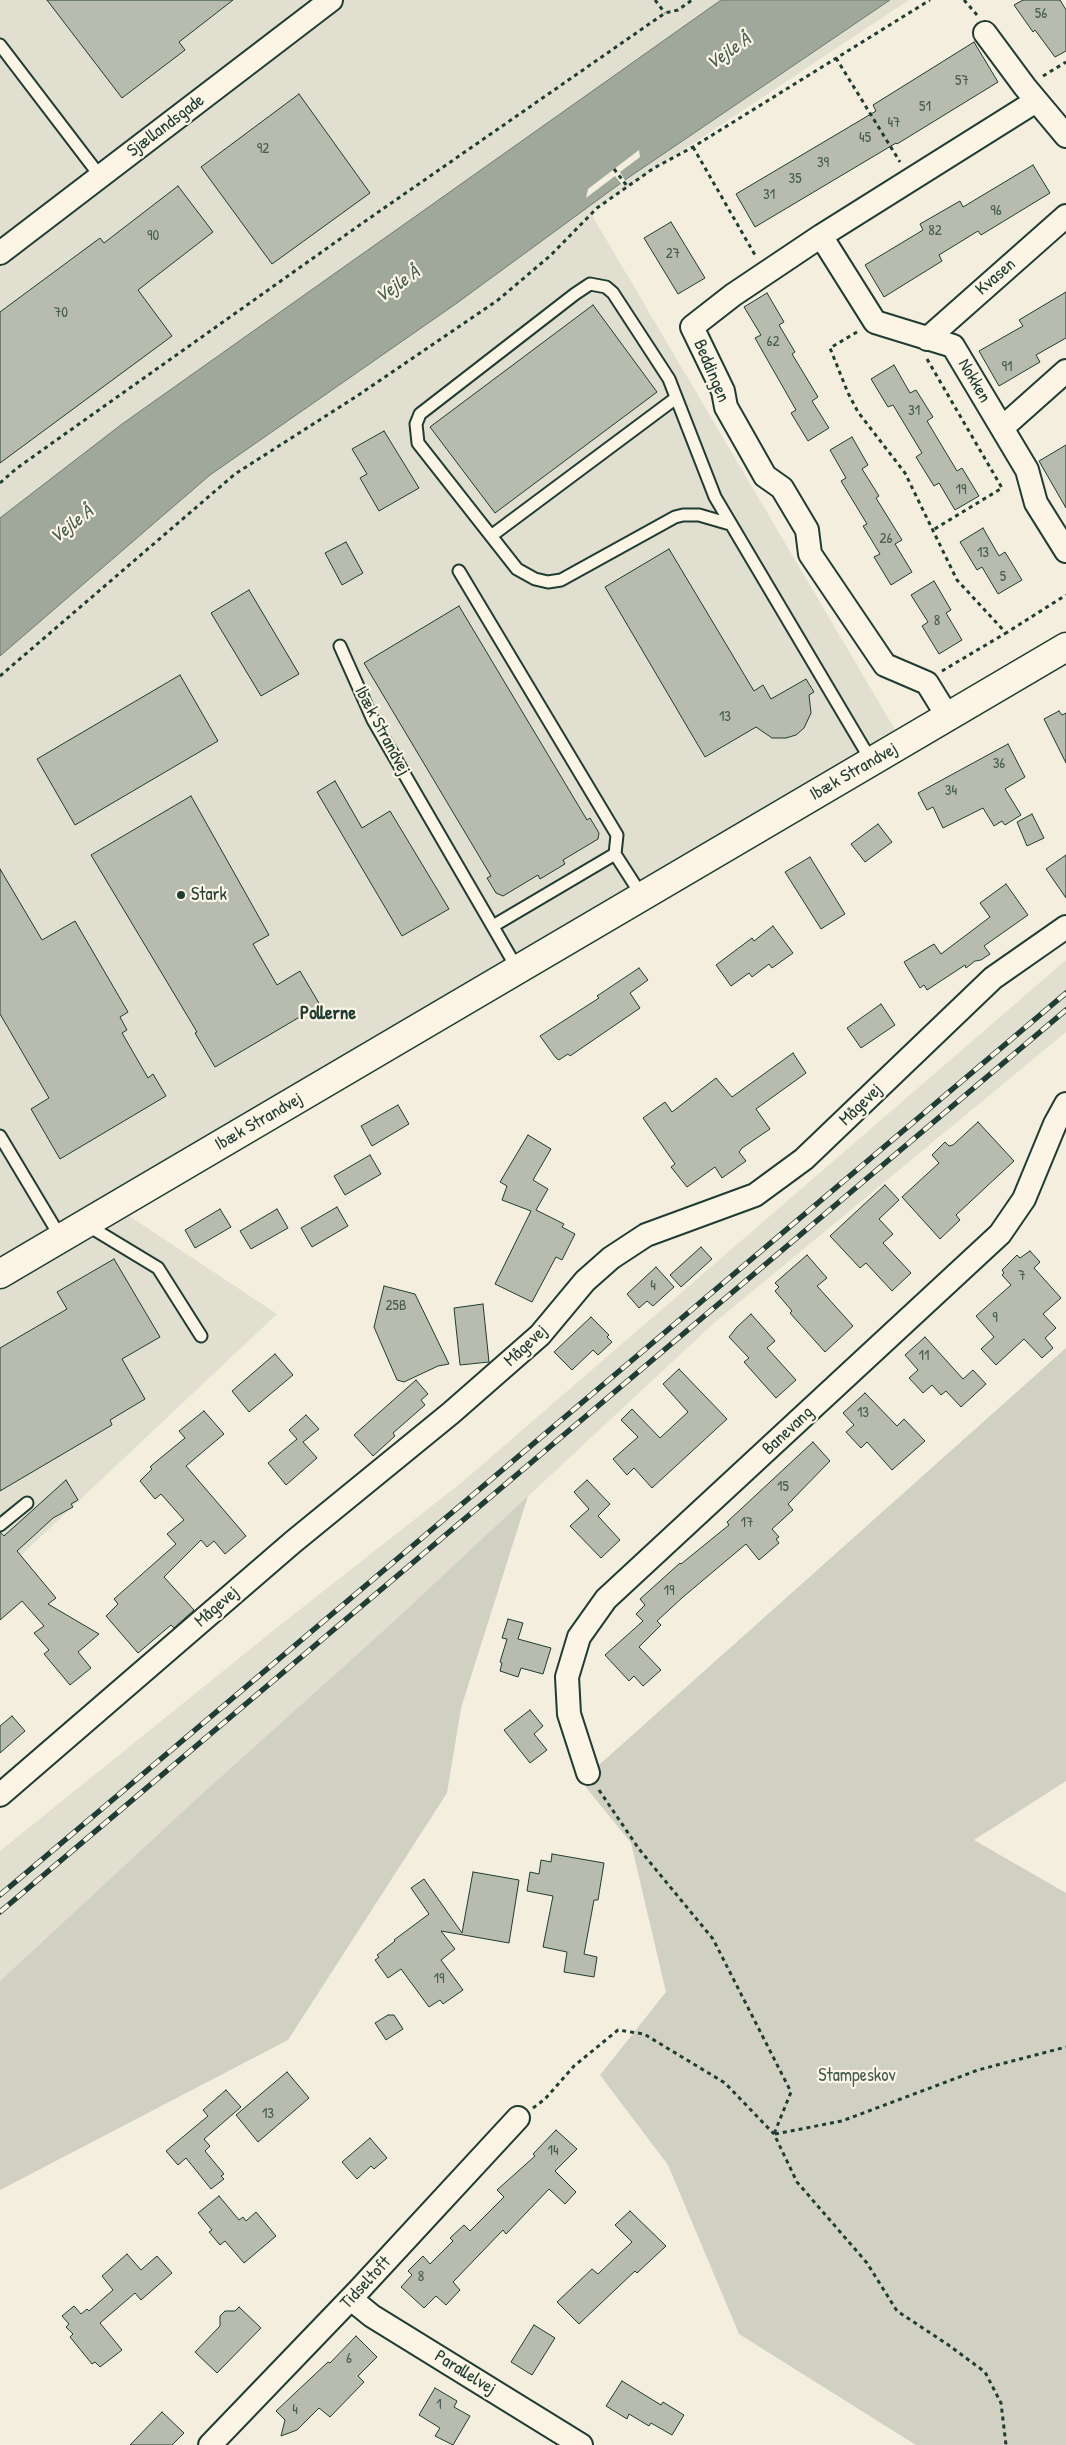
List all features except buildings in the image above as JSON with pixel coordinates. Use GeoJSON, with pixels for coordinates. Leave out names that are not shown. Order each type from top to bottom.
{"type":"FeatureCollection","features":[{"type":"Feature","properties":{"kind":"street","name":"Sjællandsgade"},"geometry":{"type":"LineString","coordinates":[[0,253],[331,0]]}},
{"type":"Feature","properties":{"kind":"street"},"geometry":{"type":"LineString","coordinates":[[986,33],[1031,94],[1066,136]]}},
{"type":"Feature","properties":{"kind":"street","name":"Beddingen"},"geometry":{"type":"LineString","coordinates":[[927,683],[886,665],[810,554],[807,530],[782,488],[765,476],[726,407],[724,391],[692,327],[765,273],[910,180],[1031,94]]}},
{"type":"Feature","properties":{"kind":"street","name":"Kvasen"},"geometry":{"type":"LineString","coordinates":[[927,339],[1066,216]]}},
{"type":"Feature","properties":{"kind":"street"},"geometry":{"type":"LineString","coordinates":[[821,236],[875,322]]}},
{"type":"Feature","properties":{"kind":"street","name":"Nokken"},"geometry":{"type":"LineString","coordinates":[[875,322],[953,346],[1027,470],[1036,503],[1063,538]]}},
{"type":"Feature","properties":{"kind":"street"},"geometry":{"type":"LineString","coordinates":[[1002,428],[1066,371]]}},
{"type":"Feature","properties":{"kind":"street","name":"Ibæk Strandvej"},"geometry":{"type":"LineString","coordinates":[[0,1274],[1066,647]]}},
{"type":"Feature","properties":{"kind":"street"},"geometry":{"type":"LineString","coordinates":[[927,683],[948,717]]}},
{"type":"Feature","properties":{"kind":"street","name":"Mågevej"},"geometry":{"type":"LineString","coordinates":[[0,1795],[292,1542],[451,1413],[540,1335],[586,1281],[611,1258],[646,1235],[755,1195],[797,1164],[993,978],[1066,927]]}},
{"type":"Feature","properties":{"kind":"street","name":"Banevang"},"geometry":{"type":"LineString","coordinates":[[588,1773],[569,1714],[567,1677],[579,1637],[606,1599],[1000,1234],[1024,1199],[1055,1124],[1066,1104]]}},
{"type":"Feature","properties":{"kind":"street","name":"Tidseltoft"},"geometry":{"type":"LineString","coordinates":[[210,2445],[351,2299],[518,2118]]}},
{"type":"Feature","properties":{"kind":"street","name":"Parallelvej"},"geometry":{"type":"LineString","coordinates":[[351,2299],[372,2316],[581,2445]]}},
{"type":"Feature","properties":{"kind":"lane"},"geometry":{"type":"LineString","coordinates":[[0,45],[100,176]]}},
{"type":"Feature","properties":{"kind":"lane"},"geometry":{"type":"LineString","coordinates":[[730,524],[699,515],[684,514],[675,517],[573,575],[561,580],[548,582],[535,579],[517,569],[418,443],[416,424],[420,414],[590,284],[600,285],[613,293],[669,380],[715,498],[872,762]]}},
{"type":"Feature","properties":{"kind":"lane"},"geometry":{"type":"LineString","coordinates":[[491,536],[676,398]]}},
{"type":"Feature","properties":{"kind":"lane"},"geometry":{"type":"LineString","coordinates":[[459,571],[617,835],[615,854],[642,896]]}},
{"type":"Feature","properties":{"kind":"lane","name":"Ibæk Strandvej"},"geometry":{"type":"LineString","coordinates":[[340,646],[372,720],[518,970]]}},
{"type":"Feature","properties":{"kind":"lane"},"geometry":{"type":"LineString","coordinates":[[493,926],[615,854]]}},
{"type":"Feature","properties":{"kind":"lane"},"geometry":{"type":"LineString","coordinates":[[0,1136],[62,1238]]}},
{"type":"Feature","properties":{"kind":"lane"},"geometry":{"type":"LineString","coordinates":[[85,1224],[158,1268],[201,1336]]}},
{"type":"Feature","properties":{"kind":"lane"},"geometry":{"type":"LineString","coordinates":[[0,1525],[27,1503]]}},
{"type":"Feature","properties":{"kind":"path"},"geometry":{"type":"LineString","coordinates":[[655,0],[665,13]]}},
{"type":"Feature","properties":{"kind":"path"},"geometry":{"type":"LineString","coordinates":[[0,483],[17,468],[665,13],[678,10],[692,0]]}},
{"type":"Feature","properties":{"kind":"path"},"geometry":{"type":"LineString","coordinates":[[0,676],[235,474],[357,396],[498,300],[551,255],[597,208],[627,186],[654,168],[692,148],[930,0]]}},
{"type":"Feature","properties":{"kind":"path"},"geometry":{"type":"LineString","coordinates":[[836,58],[910,180]]}},
{"type":"Feature","properties":{"kind":"path"},"geometry":{"type":"LineString","coordinates":[[1031,94],[1066,62]]}},
{"type":"Feature","properties":{"kind":"path"},"geometry":{"type":"LineString","coordinates":[[692,148],[765,273]]}},
{"type":"Feature","properties":{"kind":"path"},"geometry":{"type":"LineString","coordinates":[[614,169],[627,186]]}},
{"type":"Feature","properties":{"kind":"path"},"geometry":{"type":"LineString","coordinates":[[875,322],[830,348],[848,393],[858,412],[905,473],[957,580],[1006,633]]}},
{"type":"Feature","properties":{"kind":"path"},"geometry":{"type":"LineString","coordinates":[[927,339],[922,351],[1002,488],[933,530]]}},
{"type":"Feature","properties":{"kind":"path"},"geometry":{"type":"LineString","coordinates":[[927,683],[939,673],[1066,595]]}},
{"type":"Feature","properties":{"kind":"path"},"geometry":{"type":"LineString","coordinates":[[588,1773],[639,1849],[713,1939],[791,2092],[774,2134]]}},
{"type":"Feature","properties":{"kind":"path"},"geometry":{"type":"LineString","coordinates":[[518,2118],[545,2099],[574,2066],[618,2030],[644,2034],[725,2083],[774,2134],[797,2182],[868,2263],[897,2310],[985,2372],[1001,2403],[1006,2445]]}},
{"type":"Feature","properties":{"kind":"path"},"geometry":{"type":"LineString","coordinates":[[774,2134],[842,2121],[978,2070],[1066,2047]]}},
{"type":"Feature","properties":{"kind":"shaded area"},"geometry":{"type":"Polygon","coordinates":[[[0,0],[909,0],[590,212],[907,750],[111,1204],[277,1314],[0,1575],[0,0]]]}},
{"type":"Feature","properties":{"kind":"shaded area"},"geometry":{"type":"Polygon","coordinates":[[[1066,960],[1066,1032],[714,1323],[392,1623],[194,1801],[0,1981],[0,1851],[279,1626],[461,1483],[1066,960]]]}},
{"type":"Feature","properties":{"kind":"green space","name":"Stampeskov"},"geometry":{"type":"Polygon","coordinates":[[[1066,1348],[1066,1781],[974,1840],[1066,1893],[1066,2445],[916,2445],[739,2334],[668,2165],[600,2075],[666,1992],[631,1843],[581,1781],[1066,1348]]]}},
{"type":"Feature","properties":{"kind":"green space"},"geometry":{"type":"Polygon","coordinates":[[[528,1496],[461,1708],[447,1793],[288,2040],[0,2190],[0,1981],[194,1801],[392,1623],[528,1496]]]}},
{"type":"Feature","properties":{"kind":"water","name":"Vejle Å"},"geometry":{"type":"Polygon","coordinates":[[[721,0],[890,0],[625,180],[457,303],[210,475],[0,656],[0,518],[122,424],[721,0]]]}},
{"type":"Feature","properties":{"kind":"pier"},"geometry":{"type":"Polygon","coordinates":[[[639,150],[640,157],[620,172],[626,182],[622,185],[615,176],[586,198],[588,189],[639,150]]]}},
{"type":"Feature","properties":{"kind":"railway"},"geometry":{"type":"LineString","coordinates":[[0,1895],[1066,993]]}},
{"type":"Feature","properties":{"kind":"railway"},"geometry":{"type":"LineString","coordinates":[[0,1912],[1066,1010]]}},
{"type":"Feature","properties":{"kind":"place","name":"Stark"},"geometry":{"type":"Point","coordinates":[181,895]}},
{"type":"Feature","properties":{"kind":"district","name":"Pollerne"},"geometry":{"type":"Point","coordinates":[328,1014]}}]}
